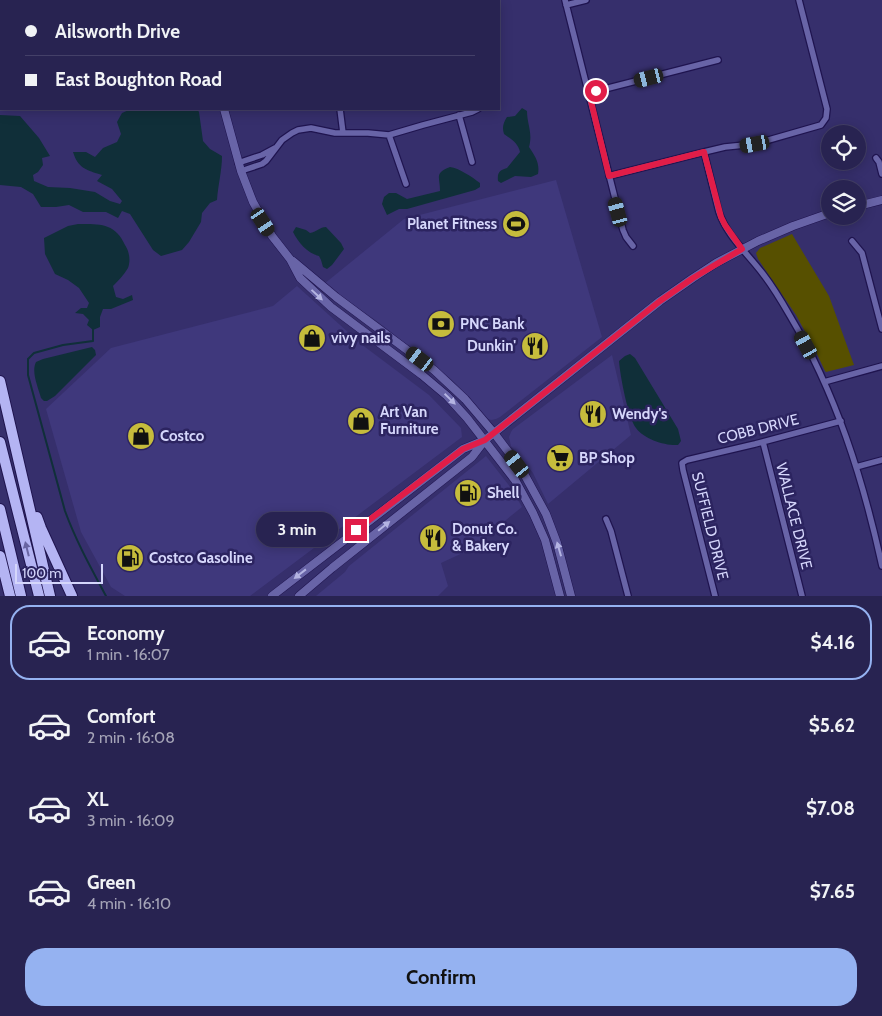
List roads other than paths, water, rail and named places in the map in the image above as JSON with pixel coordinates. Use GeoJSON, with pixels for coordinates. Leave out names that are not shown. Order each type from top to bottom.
{"type":"FeatureCollection","features":[{"type":"Feature","properties":{"kind":"highway"},"geometry":{"type":"LineString","coordinates":[[0,381],[50,596]]}},
{"type":"Feature","properties":{"kind":"highway"},"geometry":{"type":"LineString","coordinates":[[14,441],[41,528],[72,596]]}},
{"type":"Feature","properties":{"kind":"highway"},"geometry":{"type":"LineString","coordinates":[[0,442],[39,596]]}},
{"type":"Feature","properties":{"kind":"highway"},"geometry":{"type":"LineString","coordinates":[[0,509],[22,596]]}},
{"type":"Feature","properties":{"kind":"highway"},"geometry":{"type":"LineString","coordinates":[[0,556],[10,596]]}},
{"type":"Feature","properties":{"kind":"main road"},"geometry":{"type":"LineString","coordinates":[[224,110],[240,167],[253,202],[263,222],[281,248],[290,259],[321,285],[440,375],[465,399],[494,433],[522,470],[546,514],[557,543],[571,596]]}},
{"type":"Feature","properties":{"kind":"main road"},"geometry":{"type":"LineString","coordinates":[[866,204],[882,200]]}},
{"type":"Feature","properties":{"kind":"main road"},"geometry":{"type":"LineString","coordinates":[[272,596],[463,449],[485,440],[660,301],[693,278],[758,241],[821,216]]}},
{"type":"Feature","properties":{"kind":"main road"},"geometry":{"type":"LineString","coordinates":[[290,259],[300,278],[330,307],[422,375],[456,406],[485,440],[515,480],[533,513],[545,540],[560,596]]}},
{"type":"Feature","properties":{"kind":"main road"},"geometry":{"type":"LineString","coordinates":[[299,596],[472,458],[485,440]]}},
{"type":"Feature","properties":{"kind":"street"},"geometry":{"type":"LineString","coordinates":[[586,0],[566,3],[623,230],[633,246]]}},
{"type":"Feature","properties":{"kind":"street"},"geometry":{"type":"LineString","coordinates":[[609,176],[704,152],[755,144],[821,125],[826,118],[827,109],[799,0]]}},
{"type":"Feature","properties":{"kind":"street"},"geometry":{"type":"LineString","coordinates":[[589,93],[718,60]]}},
{"type":"Feature","properties":{"kind":"street"},"geometry":{"type":"LineString","coordinates":[[340,110],[343,133]]}},
{"type":"Feature","properties":{"kind":"street"},"geometry":{"type":"LineString","coordinates":[[240,167],[262,164],[282,140],[292,132],[305,128],[343,133],[389,135],[476,110]]}},
{"type":"Feature","properties":{"kind":"street"},"geometry":{"type":"LineString","coordinates":[[459,115],[472,162]]}},
{"type":"Feature","properties":{"kind":"street"},"geometry":{"type":"LineString","coordinates":[[389,135],[406,184]]}},
{"type":"Feature","properties":{"kind":"street"},"geometry":{"type":"LineString","coordinates":[[704,152],[721,217],[725,225],[763,274],[790,317],[824,382],[841,421],[856,467],[882,562]]}},
{"type":"Feature","properties":{"kind":"street"},"geometry":{"type":"LineString","coordinates":[[876,158],[882,174]]}},
{"type":"Feature","properties":{"kind":"street"},"geometry":{"type":"LineString","coordinates":[[852,241],[862,253],[882,329]]}},
{"type":"Feature","properties":{"kind":"street"},"geometry":{"type":"LineString","coordinates":[[824,382],[882,366]]}},
{"type":"Feature","properties":{"kind":"street","name":"COBB DRIVE"},"geometry":{"type":"LineString","coordinates":[[682,463],[687,460],[841,421]]}},
{"type":"Feature","properties":{"kind":"street","name":"WALLACE DRIVE"},"geometry":{"type":"LineString","coordinates":[[763,442],[802,596]]}},
{"type":"Feature","properties":{"kind":"street"},"geometry":{"type":"LineString","coordinates":[[856,467],[882,460]]}},
{"type":"Feature","properties":{"kind":"street","name":"SUFFIELD DRIVE"},"geometry":{"type":"LineString","coordinates":[[682,463],[715,596]]}},
{"type":"Feature","properties":{"kind":"street"},"geometry":{"type":"LineString","coordinates":[[606,519],[611,531],[628,596]]}},
{"type":"Feature","properties":{"kind":"water"},"geometry":{"type":"Polygon","coordinates":[[[522,108],[527,111],[530,137],[529,147],[538,163],[538,174],[531,177],[515,176],[501,183],[498,181],[498,175],[507,168],[520,152],[516,144],[504,134],[504,123],[507,117],[515,116],[522,108]]]}},
{"type":"Feature","properties":{"kind":"water"},"geometry":{"type":"Polygon","coordinates":[[[129,110],[198,110],[203,141],[210,149],[222,156],[217,200],[210,203],[202,213],[201,222],[182,250],[161,256],[153,250],[130,214],[122,211],[118,218],[106,212],[83,212],[69,205],[41,207],[33,194],[21,187],[0,185],[0,115],[20,116],[39,138],[50,156],[42,158],[43,165],[33,175],[34,181],[48,187],[95,192],[110,201],[120,204],[122,201],[112,189],[97,181],[102,175],[83,168],[77,162],[73,152],[86,152],[95,157],[103,148],[117,142],[121,134],[117,122],[122,113],[129,110]]]}},
{"type":"Feature","properties":{"kind":"water"},"geometry":{"type":"Polygon","coordinates":[[[450,167],[473,178],[480,183],[480,187],[407,209],[399,209],[387,215],[382,204],[384,197],[389,193],[396,193],[407,199],[440,191],[439,176],[442,171],[450,167]]]}},
{"type":"Feature","properties":{"kind":"water"},"geometry":{"type":"Polygon","coordinates":[[[78,224],[106,226],[117,232],[129,256],[128,268],[113,286],[116,297],[123,299],[132,295],[133,300],[111,309],[103,309],[100,317],[100,327],[93,330],[87,325],[89,320],[83,314],[75,313],[81,308],[87,308],[89,303],[79,288],[55,274],[45,254],[44,238],[68,226],[78,224]]]}},
{"type":"Feature","properties":{"kind":"water"},"geometry":{"type":"Polygon","coordinates":[[[296,227],[310,233],[326,227],[344,249],[327,269],[323,267],[319,256],[307,250],[297,240],[293,232],[296,227]]]}},
{"type":"Feature","properties":{"kind":"water"},"geometry":{"type":"Polygon","coordinates":[[[92,347],[96,355],[55,396],[44,401],[41,398],[36,380],[34,370],[36,362],[92,347]]]}},
{"type":"Feature","properties":{"kind":"water"},"geometry":{"type":"Polygon","coordinates":[[[630,354],[635,358],[678,429],[681,441],[678,445],[661,443],[649,438],[640,432],[633,423],[625,396],[619,361],[630,354]]]}},
{"type":"Feature","properties":{"kind":"waterway"},"geometry":{"type":"LineString","coordinates":[[93,329],[93,341],[63,345],[34,353],[28,359],[28,375],[65,511],[89,565],[106,596]]}},
{"type":"Feature","properties":{"kind":"place","name":"Planet Fitness"},"geometry":{"type":"Point","coordinates":[516,224]}},
{"type":"Feature","properties":{"kind":"place","name":"PNC Bank"},"geometry":{"type":"Point","coordinates":[441,324]}},
{"type":"Feature","properties":{"kind":"place","name":"vivy nails"},"geometry":{"type":"Point","coordinates":[312,338]}},
{"type":"Feature","properties":{"kind":"place","name":"Dunkin'"},"geometry":{"type":"Point","coordinates":[535,346]}},
{"type":"Feature","properties":{"kind":"place","name":"Wendy's"},"geometry":{"type":"Point","coordinates":[593,414]}},
{"type":"Feature","properties":{"kind":"place","name":"Art Van Furniture"},"geometry":{"type":"Point","coordinates":[361,421]}},
{"type":"Feature","properties":{"kind":"place","name":"Costco"},"geometry":{"type":"Point","coordinates":[141,436]}},
{"type":"Feature","properties":{"kind":"place","name":"BP Shop"},"geometry":{"type":"Point","coordinates":[560,458]}},
{"type":"Feature","properties":{"kind":"place","name":"Shell"},"geometry":{"type":"Point","coordinates":[468,493]}},
{"type":"Feature","properties":{"kind":"place","name":"Donut Co. & Bakery"},"geometry":{"type":"Point","coordinates":[433,538]}},
{"type":"Feature","properties":{"kind":"place","name":"Costco Gasoline"},"geometry":{"type":"Point","coordinates":[130,558]}}]}
